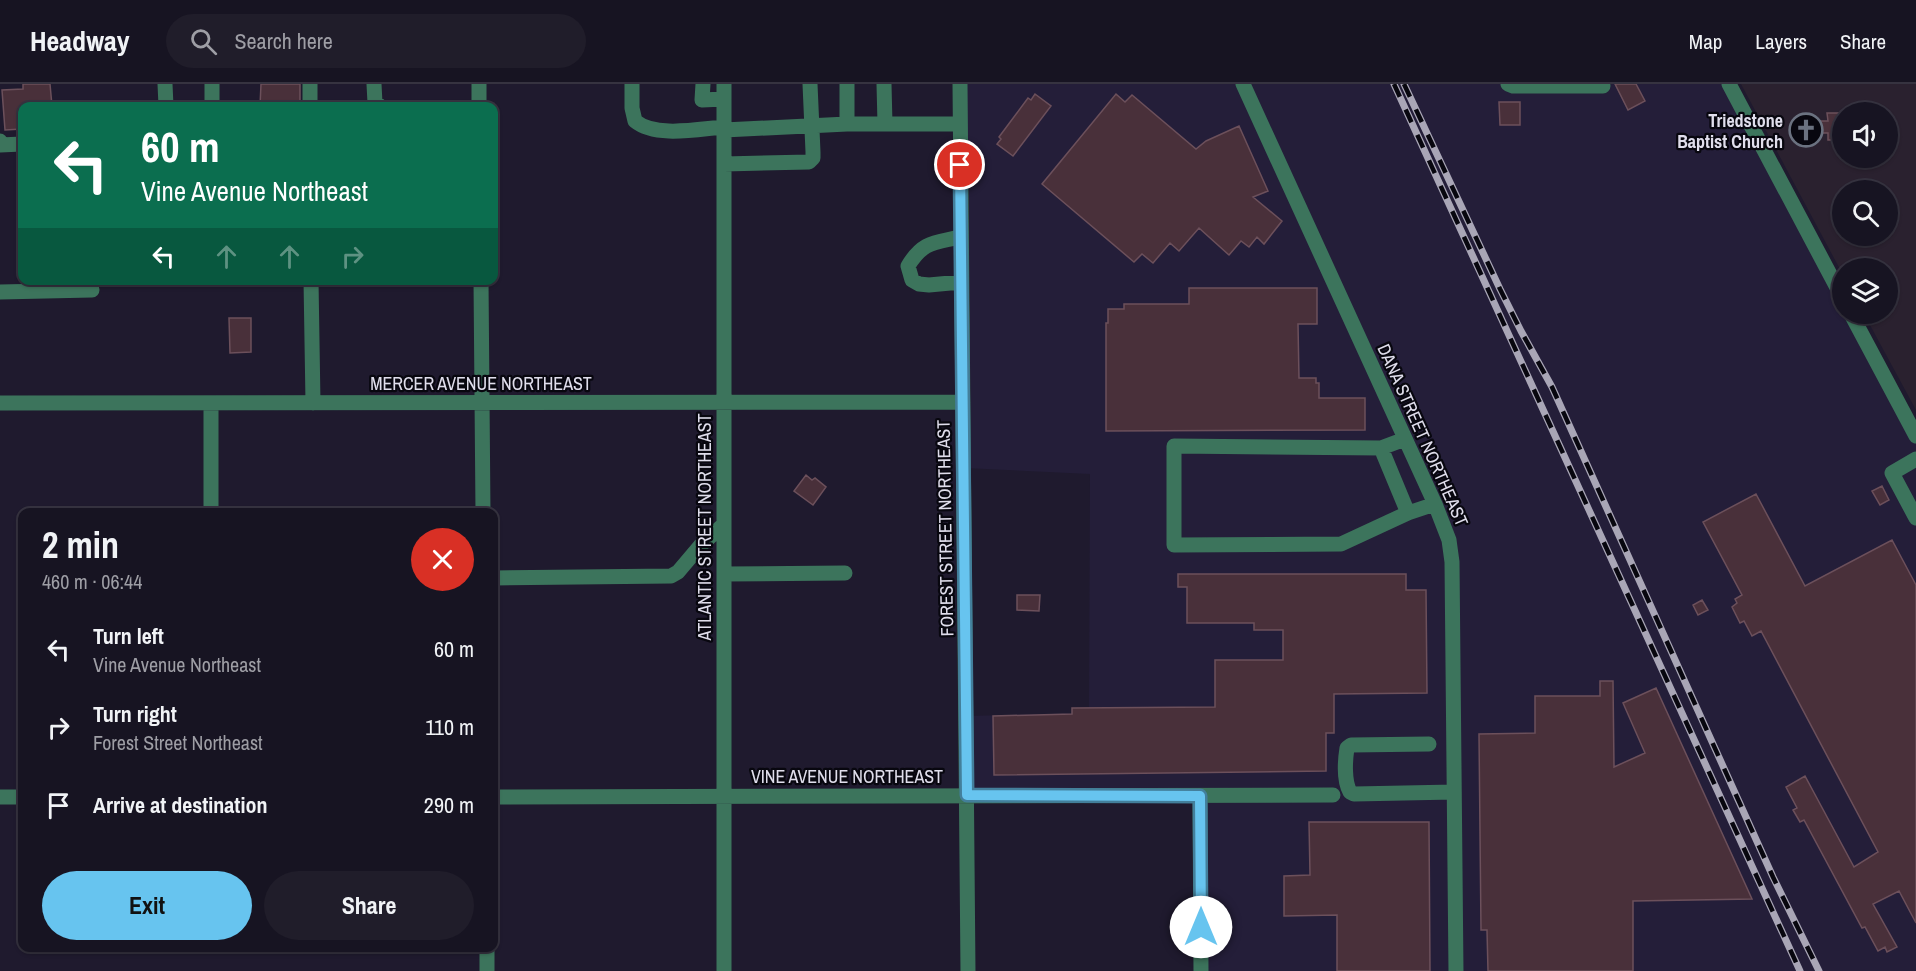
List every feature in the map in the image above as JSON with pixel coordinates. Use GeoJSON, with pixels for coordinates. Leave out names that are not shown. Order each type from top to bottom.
{"type":"FeatureCollection","features":[{"type":"Feature","properties":{"kind":"street"},"geometry":{"type":"LineString","coordinates":[[165,84],[166,102]]}},
{"type":"Feature","properties":{"kind":"street"},"geometry":{"type":"LineString","coordinates":[[212,84],[212,102]]}},
{"type":"Feature","properties":{"kind":"street"},"geometry":{"type":"LineString","coordinates":[[310,84],[310,102]]}},
{"type":"Feature","properties":{"kind":"street"},"geometry":{"type":"LineString","coordinates":[[374,84],[375,102]]}},
{"type":"Feature","properties":{"kind":"street"},"geometry":{"type":"LineString","coordinates":[[479,84],[479,102]]}},
{"type":"Feature","properties":{"kind":"street"},"geometry":{"type":"LineString","coordinates":[[632,84],[632,108],[635,121],[650,130],[811,127],[847,124],[960,124]]}},
{"type":"Feature","properties":{"kind":"street"},"geometry":{"type":"LineString","coordinates":[[703,84],[702,100],[724,92]]}},
{"type":"Feature","properties":{"kind":"street"},"geometry":{"type":"LineString","coordinates":[[724,164],[809,162],[813,158],[810,84]]}},
{"type":"Feature","properties":{"kind":"street"},"geometry":{"type":"LineString","coordinates":[[847,84],[847,124]]}},
{"type":"Feature","properties":{"kind":"street"},"geometry":{"type":"LineString","coordinates":[[884,84],[885,124]]}},
{"type":"Feature","properties":{"kind":"street","name":"FOREST STREET NORTHEAST"},"geometry":{"type":"LineString","coordinates":[[960,84],[968,971]]}},
{"type":"Feature","properties":{"kind":"street","name":"DANA STREET NORTHEAST"},"geometry":{"type":"LineString","coordinates":[[1244,84],[1435,504],[1449,540],[1452,562],[1456,971]]}},
{"type":"Feature","properties":{"kind":"street"},"geometry":{"type":"LineString","coordinates":[[1508,84],[1513,86],[1603,86]]}},
{"type":"Feature","properties":{"kind":"street"},"geometry":{"type":"LineString","coordinates":[[1729,84],[1832,278]]}},
{"type":"Feature","properties":{"kind":"street","name":"ATLANTIC STREET NORTHEAST"},"geometry":{"type":"LineString","coordinates":[[724,92],[724,971]]}},
{"type":"Feature","properties":{"kind":"street"},"geometry":{"type":"LineString","coordinates":[[0,141],[0,145],[18,144]]}},
{"type":"Feature","properties":{"kind":"street"},"geometry":{"type":"LineString","coordinates":[[960,237],[929,244],[915,254],[908,266],[912,280],[919,284],[961,282]]}},
{"type":"Feature","properties":{"kind":"street"},"geometry":{"type":"LineString","coordinates":[[311,285],[313,403]]}},
{"type":"Feature","properties":{"kind":"street"},"geometry":{"type":"LineString","coordinates":[[481,285],[483,508]]}},
{"type":"Feature","properties":{"kind":"street"},"geometry":{"type":"LineString","coordinates":[[0,292],[92,290]]}},
{"type":"Feature","properties":{"kind":"street"},"geometry":{"type":"LineString","coordinates":[[1856,324],[1916,435]]}},
{"type":"Feature","properties":{"kind":"street","name":"MERCER AVENUE NORTHEAST"},"geometry":{"type":"LineString","coordinates":[[0,403],[963,402]]}},
{"type":"Feature","properties":{"kind":"street"},"geometry":{"type":"LineString","coordinates":[[211,403],[211,508]]}},
{"type":"Feature","properties":{"kind":"street"},"geometry":{"type":"LineString","coordinates":[[1405,440],[1381,448],[1174,446],[1174,544],[1341,544],[1408,513],[1435,504]]}},
{"type":"Feature","properties":{"kind":"street"},"geometry":{"type":"LineString","coordinates":[[1381,448],[1408,513]]}},
{"type":"Feature","properties":{"kind":"street"},"geometry":{"type":"LineString","coordinates":[[1916,459],[1892,473],[1916,518]]}},
{"type":"Feature","properties":{"kind":"street"},"geometry":{"type":"LineString","coordinates":[[498,578],[671,576],[678,572],[700,546],[723,525]]}},
{"type":"Feature","properties":{"kind":"street"},"geometry":{"type":"LineString","coordinates":[[724,574],[845,573]]}},
{"type":"Feature","properties":{"kind":"street"},"geometry":{"type":"LineString","coordinates":[[1429,744],[1352,745],[1347,748],[1346,754],[1347,787],[1354,794],[1454,792]]}},
{"type":"Feature","properties":{"kind":"street","name":"VINE AVENUE NORTHEAST"},"geometry":{"type":"LineString","coordinates":[[498,797],[1333,795]]}},
{"type":"Feature","properties":{"kind":"street"},"geometry":{"type":"LineString","coordinates":[[1200,796],[1201,971]]}},
{"type":"Feature","properties":{"kind":"street"},"geometry":{"type":"LineString","coordinates":[[0,797],[18,797]]}},
{"type":"Feature","properties":{"kind":"street"},"geometry":{"type":"LineString","coordinates":[[487,952],[487,971]]}},
{"type":"Feature","properties":{"kind":"shaded area"},"geometry":{"type":"Polygon","coordinates":[[[960,84],[1729,84],[1832,278],[1832,324],[1856,324],[1916,436],[1916,971],[1201,971],[1200,796],[967,795],[966,716],[1089,713],[1090,474],[964,468],[960,84]]]}},
{"type":"Feature","properties":{"kind":"shaded area"},"geometry":{"type":"Polygon","coordinates":[[[1741,84],[1916,84],[1916,410],[1869,324],[1898,324],[1898,258],[1834,258],[1741,84]]]}},
{"type":"Feature","properties":{"kind":"building"},"geometry":{"type":"Polygon","coordinates":[[[23,84],[50,84],[52,102],[18,102],[18,129],[5,130],[2,90],[23,89],[23,84]]]}},
{"type":"Feature","properties":{"kind":"building"},"geometry":{"type":"Polygon","coordinates":[[[261,84],[300,84],[300,102],[260,102],[261,84]]]}},
{"type":"Feature","properties":{"kind":"building"},"geometry":{"type":"Polygon","coordinates":[[[1615,84],[1636,84],[1645,101],[1628,110],[1615,84]]]}},
{"type":"Feature","properties":{"kind":"building"},"geometry":{"type":"Polygon","coordinates":[[[1035,94],[1051,106],[1013,156],[997,144],[1001,139],[999,137],[1028,98],[1031,100],[1035,94]]]}},
{"type":"Feature","properties":{"kind":"building"},"geometry":{"type":"Polygon","coordinates":[[[1116,94],[1125,102],[1132,95],[1196,149],[1206,141],[1239,126],[1268,191],[1253,197],[1282,221],[1264,244],[1257,237],[1249,247],[1241,241],[1229,255],[1199,228],[1179,251],[1170,243],[1153,263],[1142,254],[1134,262],[1042,184],[1116,94]]]}},
{"type":"Feature","properties":{"kind":"building"},"geometry":{"type":"Polygon","coordinates":[[[1499,102],[1520,102],[1520,125],[1500,125],[1499,102]]]}},
{"type":"Feature","properties":{"kind":"building"},"geometry":{"type":"Polygon","coordinates":[[[1827,113],[1832,113],[1832,140],[1828,140],[1828,133],[1814,133],[1814,121],[1828,121],[1827,113]]]}},
{"type":"Feature","properties":{"kind":"building"},"geometry":{"type":"Polygon","coordinates":[[[1189,288],[1317,288],[1317,324],[1298,324],[1299,378],[1316,378],[1316,383],[1319,383],[1319,398],[1365,398],[1365,430],[1106,431],[1108,309],[1124,309],[1124,304],[1189,304],[1189,288]]]}},
{"type":"Feature","properties":{"kind":"building"},"geometry":{"type":"Polygon","coordinates":[[[229,318],[251,318],[251,352],[230,353],[229,318]]]}},
{"type":"Feature","properties":{"kind":"building"},"geometry":{"type":"Polygon","coordinates":[[[806,475],[812,480],[815,478],[826,487],[813,505],[794,491],[806,475]]]}},
{"type":"Feature","properties":{"kind":"building"},"geometry":{"type":"Polygon","coordinates":[[[1882,486],[1889,500],[1880,505],[1872,491],[1882,486]]]}},
{"type":"Feature","properties":{"kind":"building"},"geometry":{"type":"Polygon","coordinates":[[[1756,494],[1805,586],[1892,540],[1916,585],[1916,923],[1899,891],[1873,904],[1897,947],[1887,952],[1885,947],[1878,951],[1865,927],[1862,928],[1804,820],[1800,822],[1793,810],[1797,808],[1786,787],[1805,776],[1854,867],[1878,852],[1761,631],[1752,636],[1744,621],[1740,623],[1732,607],[1737,603],[1735,599],[1742,595],[1703,522],[1756,494]]]}},
{"type":"Feature","properties":{"kind":"building"},"geometry":{"type":"Polygon","coordinates":[[[1178,574],[1406,574],[1406,590],[1426,590],[1427,693],[1334,694],[1334,733],[1326,733],[1326,771],[994,775],[993,716],[1072,714],[1072,708],[1215,707],[1215,660],[1283,660],[1283,630],[1254,630],[1254,623],[1187,623],[1187,587],[1178,587],[1178,574]]]}},
{"type":"Feature","properties":{"kind":"building"},"geometry":{"type":"Polygon","coordinates":[[[1017,595],[1040,595],[1039,611],[1017,610],[1017,595]]]}},
{"type":"Feature","properties":{"kind":"building"},"geometry":{"type":"Polygon","coordinates":[[[1702,600],[1708,610],[1698,615],[1693,605],[1702,600]]]}},
{"type":"Feature","properties":{"kind":"building"},"geometry":{"type":"Polygon","coordinates":[[[1600,681],[1613,681],[1614,767],[1645,753],[1623,703],[1656,688],[1752,899],[1633,901],[1633,971],[1488,971],[1487,930],[1481,930],[1479,734],[1535,733],[1535,696],[1600,696],[1600,681]]]}},
{"type":"Feature","properties":{"kind":"building"},"geometry":{"type":"Polygon","coordinates":[[[1309,822],[1429,822],[1430,971],[1337,971],[1337,915],[1284,916],[1284,876],[1310,875],[1309,822]]]}},
{"type":"Feature","properties":{"kind":"railway"},"geometry":{"type":"LineString","coordinates":[[1394,84],[1800,971]]}},
{"type":"Feature","properties":{"kind":"railway"},"geometry":{"type":"LineString","coordinates":[[1404,84],[1500,289],[1552,387],[1773,877],[1819,971]]}},
{"type":"Feature","properties":{"kind":"place","name":"Triedstone Baptist Church"},"geometry":{"type":"Point","coordinates":[1806,130]}},
{"type":"Feature","properties":{"kind":"route"},"geometry":{"type":"LineString","coordinates":[[960,165],[967,795],[1200,796],[1201,927]]}}]}
